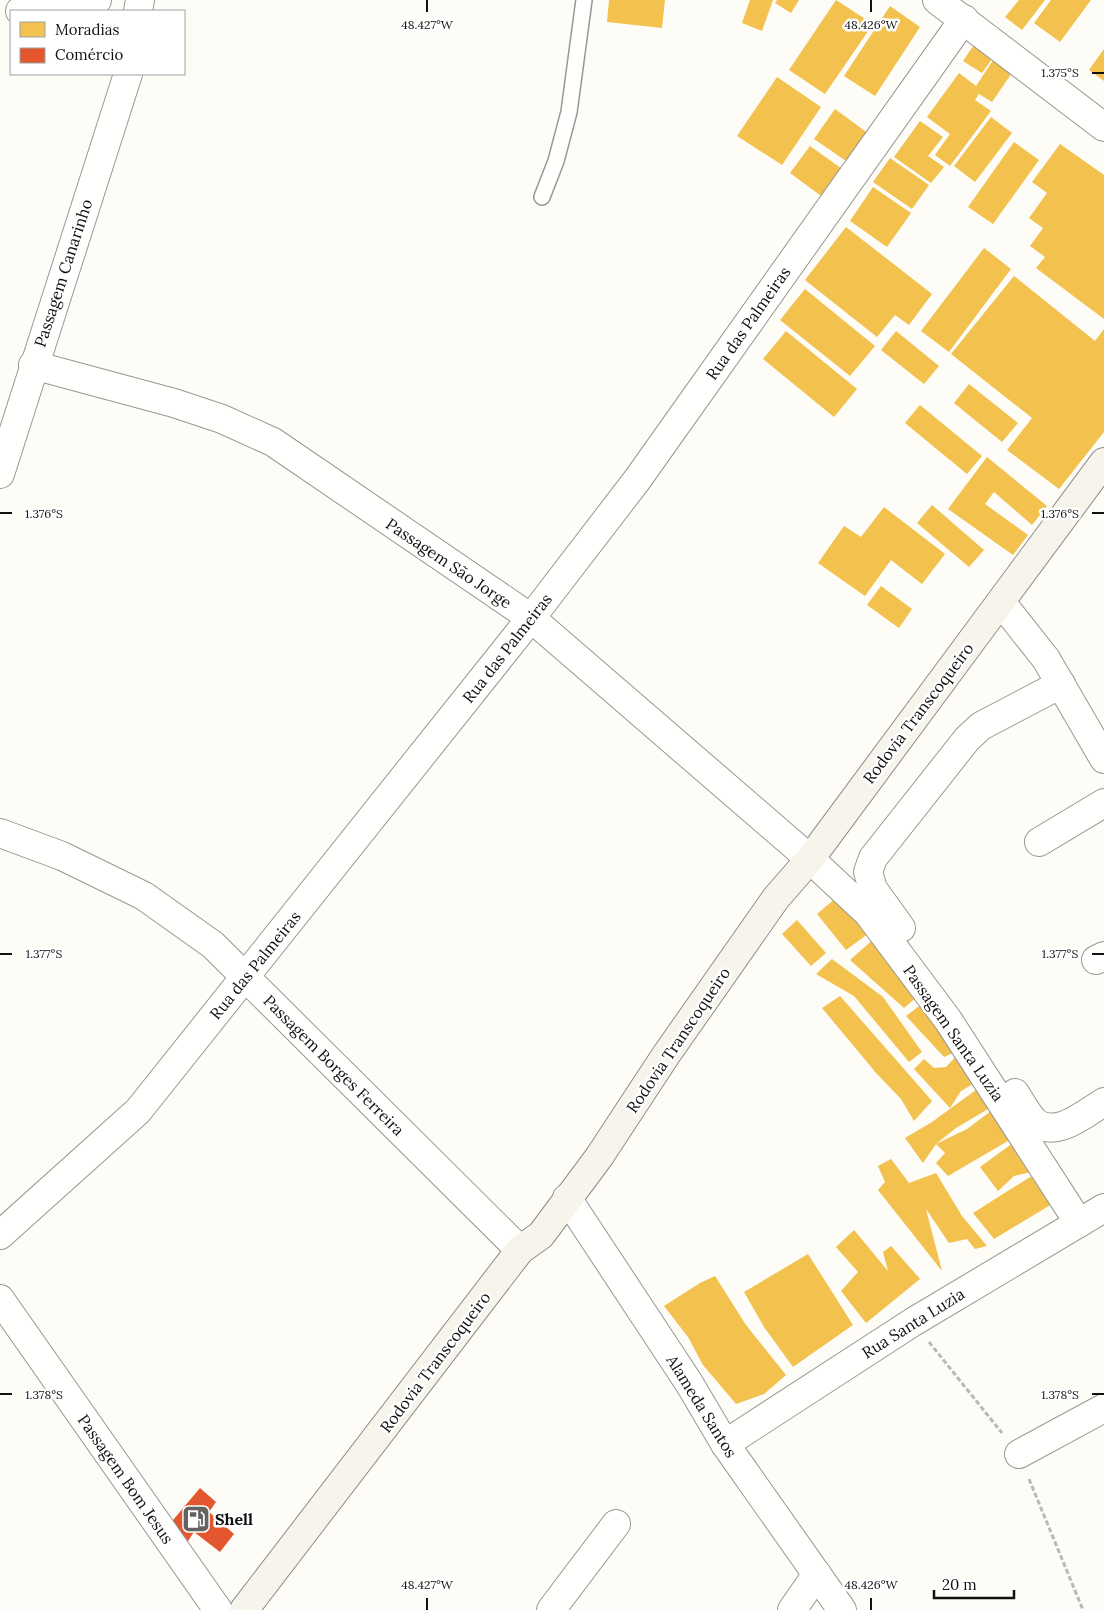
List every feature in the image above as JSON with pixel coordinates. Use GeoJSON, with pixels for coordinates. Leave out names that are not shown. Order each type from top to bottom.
{"type":"FeatureCollection","features":[{"type":"Feature","properties":{"kind":"main road","name":"Rodovia Transcoqueiro"},"geometry":{"type":"LineString","coordinates":[[244,1610],[520,1250],[540,1235],[600,1157],[666,1055],[776,898],[810,859],[1104,462]]}},
{"type":"Feature","properties":{"kind":"street"},"geometry":{"type":"LineString","coordinates":[[24,10],[59,2],[97,0]]}},
{"type":"Feature","properties":{"kind":"street"},"geometry":{"type":"LineString","coordinates":[[937,0],[1104,127]]}},
{"type":"Feature","properties":{"kind":"street","name":"Rua das Palmeiras"},"geometry":{"type":"LineString","coordinates":[[0,1235],[138,1111],[531,618],[637,480],[964,19]]}},
{"type":"Feature","properties":{"kind":"street","name":"Passagem Canarinho"},"geometry":{"type":"LineString","coordinates":[[0,474],[33,365],[128,75]]}},
{"type":"Feature","properties":{"kind":"street","name":"Passagem São Jorge"},"geometry":{"type":"LineString","coordinates":[[33,365],[174,403],[222,419],[273,442],[531,618],[810,859]]}},
{"type":"Feature","properties":{"kind":"street"},"geometry":{"type":"LineString","coordinates":[[1001,602],[1046,659],[1104,759]]}},
{"type":"Feature","properties":{"kind":"street"},"geometry":{"type":"LineString","coordinates":[[1061,684],[981,726],[967,738],[874,858],[868,872],[874,889],[1033,1120],[1046,1128],[1059,1128],[1104,1102]]}},
{"type":"Feature","properties":{"kind":"street"},"geometry":{"type":"LineString","coordinates":[[1039,842],[1104,803]]}},
{"type":"Feature","properties":{"kind":"street","name":"Passagem Borges Ferreira"},"geometry":{"type":"LineString","coordinates":[[0,833],[62,856],[144,896],[213,945],[520,1250]]}},
{"type":"Feature","properties":{"kind":"street","name":"Passagem Santa Luzia"},"geometry":{"type":"LineString","coordinates":[[810,859],[868,912],[937,1005],[1079,1223]]}},
{"type":"Feature","properties":{"kind":"street","name":"Alameda Santos"},"geometry":{"type":"LineString","coordinates":[[567,1198],[689,1384],[724,1444],[842,1610]]}},
{"type":"Feature","properties":{"kind":"street","name":"Rua Santa Luzia"},"geometry":{"type":"LineString","coordinates":[[724,1444],[905,1327],[1104,1208]]}},
{"type":"Feature","properties":{"kind":"street","name":"Passagem Bom Jesus"},"geometry":{"type":"LineString","coordinates":[[0,1299],[218,1610]]}},
{"type":"Feature","properties":{"kind":"street"},"geometry":{"type":"LineString","coordinates":[[1019,1454],[1104,1408]]}},
{"type":"Feature","properties":{"kind":"street"},"geometry":{"type":"LineString","coordinates":[[551,1610],[616,1524]]}},
{"type":"Feature","properties":{"kind":"street"},"geometry":{"type":"LineString","coordinates":[[792,1610],[817,1574]]}},
{"type":"Feature","properties":{"kind":"lane"},"geometry":{"type":"LineString","coordinates":[[542,197],[556,160],[569,112],[584,0]]}},
{"type":"Feature","properties":{"kind":"building: Moradias"},"geometry":{"type":"Polygon","coordinates":[[[609,0],[665,0],[662,28],[607,22],[609,0]]]}},
{"type":"Feature","properties":{"kind":"building: Moradias"},"geometry":{"type":"Polygon","coordinates":[[[750,0],[773,0],[762,31],[742,23],[750,0]]]}},
{"type":"Feature","properties":{"kind":"building: Moradias"},"geometry":{"type":"Polygon","coordinates":[[[777,0],[799,0],[791,13],[775,3],[777,0]]]}},
{"type":"Feature","properties":{"kind":"building: Moradias"},"geometry":{"type":"Polygon","coordinates":[[[836,0],[873,24],[825,94],[789,70],[836,0]]]}},
{"type":"Feature","properties":{"kind":"building: Moradias"},"geometry":{"type":"Polygon","coordinates":[[[1019,0],[1045,0],[1022,30],[1005,17],[1019,0]]]}},
{"type":"Feature","properties":{"kind":"building: Moradias"},"geometry":{"type":"Polygon","coordinates":[[[1051,0],[1091,0],[1060,42],[1034,23],[1051,0]]]}},
{"type":"Feature","properties":{"kind":"building: Moradias"},"geometry":{"type":"Polygon","coordinates":[[[890,6],[920,27],[875,96],[844,76],[890,6]]]}},
{"type":"Feature","properties":{"kind":"building: Moradias"},"geometry":{"type":"Polygon","coordinates":[[[978,39],[997,52],[982,73],[963,61],[978,39]]]}},
{"type":"Feature","properties":{"kind":"building: Moradias"},"geometry":{"type":"Polygon","coordinates":[[[1104,49],[1104,81],[1089,70],[1104,49]]]}},
{"type":"Feature","properties":{"kind":"building: Moradias"},"geometry":{"type":"Polygon","coordinates":[[[997,54],[1016,67],[992,102],[979,94],[975,100],[991,111],[950,166],[935,155],[950,134],[927,117],[959,73],[976,86],[997,54]]]}},
{"type":"Feature","properties":{"kind":"building: Moradias"},"geometry":{"type":"Polygon","coordinates":[[[777,77],[821,107],[782,165],[737,136],[777,77]]]}},
{"type":"Feature","properties":{"kind":"building: Moradias"},"geometry":{"type":"Polygon","coordinates":[[[835,109],[869,134],[849,163],[814,139],[835,109]]]}},
{"type":"Feature","properties":{"kind":"building: Moradias"},"geometry":{"type":"Polygon","coordinates":[[[991,117],[1012,133],[975,182],[954,166],[991,117]]]}},
{"type":"Feature","properties":{"kind":"building: Moradias"},"geometry":{"type":"Polygon","coordinates":[[[920,121],[943,137],[928,156],[944,167],[931,183],[894,157],[920,121]]]}},
{"type":"Feature","properties":{"kind":"building: Moradias"},"geometry":{"type":"Polygon","coordinates":[[[1014,142],[1039,160],[993,224],[968,207],[1014,142]]]}},
{"type":"Feature","properties":{"kind":"building: Moradias"},"geometry":{"type":"Polygon","coordinates":[[[1060,144],[1104,175],[1104,319],[1036,268],[1045,257],[1030,246],[1043,228],[1029,218],[1047,193],[1032,182],[1060,144]]]}},
{"type":"Feature","properties":{"kind":"building: Moradias"},"geometry":{"type":"Polygon","coordinates":[[[810,146],[845,171],[824,198],[790,173],[810,146]]]}},
{"type":"Feature","properties":{"kind":"building: Moradias"},"geometry":{"type":"Polygon","coordinates":[[[890,158],[929,185],[912,209],[873,182],[890,158]]]}},
{"type":"Feature","properties":{"kind":"building: Moradias"},"geometry":{"type":"Polygon","coordinates":[[[873,187],[911,213],[887,247],[850,221],[873,187]]]}},
{"type":"Feature","properties":{"kind":"building: Moradias"},"geometry":{"type":"Polygon","coordinates":[[[846,227],[932,294],[909,325],[895,315],[877,337],[805,280],[846,227]]]}},
{"type":"Feature","properties":{"kind":"building: Moradias"},"geometry":{"type":"Polygon","coordinates":[[[984,248],[1011,269],[949,352],[921,331],[984,248]]]}},
{"type":"Feature","properties":{"kind":"building: Moradias"},"geometry":{"type":"Polygon","coordinates":[[[1014,276],[1095,341],[1104,329],[1104,432],[1059,489],[1007,450],[1032,418],[951,354],[1014,276]]]}},
{"type":"Feature","properties":{"kind":"building: Moradias"},"geometry":{"type":"Polygon","coordinates":[[[805,289],[875,346],[850,376],[780,320],[805,289]]]}},
{"type":"Feature","properties":{"kind":"building: Moradias"},"geometry":{"type":"Polygon","coordinates":[[[786,331],[857,389],[834,417],[763,359],[786,331]]]}},
{"type":"Feature","properties":{"kind":"building: Moradias"},"geometry":{"type":"Polygon","coordinates":[[[896,331],[939,366],[924,384],[881,350],[896,331]]]}},
{"type":"Feature","properties":{"kind":"building: Moradias"},"geometry":{"type":"Polygon","coordinates":[[[969,384],[1018,423],[1002,442],[954,403],[969,384]]]}},
{"type":"Feature","properties":{"kind":"building: Moradias"},"geometry":{"type":"Polygon","coordinates":[[[920,405],[982,456],[967,474],[905,423],[920,405]]]}},
{"type":"Feature","properties":{"kind":"building: Moradias"},"geometry":{"type":"Polygon","coordinates":[[[987,457],[1047,506],[1032,525],[994,492],[985,504],[1028,535],[1013,555],[948,509],[987,457]]]}},
{"type":"Feature","properties":{"kind":"building: Moradias"},"geometry":{"type":"Polygon","coordinates":[[[932,505],[984,550],[969,567],[917,523],[932,505]]]}},
{"type":"Feature","properties":{"kind":"building: Moradias"},"geometry":{"type":"Polygon","coordinates":[[[884,507],[945,554],[922,584],[891,560],[865,596],[818,563],[844,526],[861,537],[884,507]]]}},
{"type":"Feature","properties":{"kind":"building: Moradias"},"geometry":{"type":"Polygon","coordinates":[[[881,586],[912,609],[899,628],[867,605],[881,586]]]}},
{"type":"Feature","properties":{"kind":"building: Moradias"},"geometry":{"type":"Polygon","coordinates":[[[843,892],[876,928],[846,950],[817,914],[843,892]]]}},
{"type":"Feature","properties":{"kind":"building: Moradias"},"geometry":{"type":"Polygon","coordinates":[[[797,920],[826,953],[811,966],[782,934],[797,920]]]}},
{"type":"Feature","properties":{"kind":"building: Moradias"},"geometry":{"type":"Polygon","coordinates":[[[877,936],[918,996],[904,1008],[850,960],[877,936]]]}},
{"type":"Feature","properties":{"kind":"building: Moradias"},"geometry":{"type":"Polygon","coordinates":[[[832,959],[883,997],[922,1052],[909,1062],[854,996],[816,974],[832,959]]]}},
{"type":"Feature","properties":{"kind":"building: Moradias"},"geometry":{"type":"Polygon","coordinates":[[[840,996],[932,1101],[914,1121],[901,1099],[877,1074],[822,1008],[840,996]]]}},
{"type":"Feature","properties":{"kind":"building: Moradias"},"geometry":{"type":"Polygon","coordinates":[[[930,998],[964,1048],[944,1057],[906,1016],[930,998]]]}},
{"type":"Feature","properties":{"kind":"building: Moradias"},"geometry":{"type":"Polygon","coordinates":[[[964,1048],[978,1081],[961,1091],[950,1108],[914,1069],[924,1059],[934,1068],[946,1067],[964,1048]]]}},
{"type":"Feature","properties":{"kind":"building: Moradias"},"geometry":{"type":"Polygon","coordinates":[[[980,1087],[993,1106],[956,1128],[936,1144],[923,1163],[905,1138],[932,1122],[980,1087]]]}},
{"type":"Feature","properties":{"kind":"building: Moradias"},"geometry":{"type":"Polygon","coordinates":[[[995,1108],[1013,1138],[948,1176],[936,1163],[945,1153],[936,1144],[967,1129],[995,1108]]]}},
{"type":"Feature","properties":{"kind":"building: Moradias"},"geometry":{"type":"Polygon","coordinates":[[[1017,1140],[1036,1171],[1014,1176],[998,1191],[980,1167],[1017,1140]]]}},
{"type":"Feature","properties":{"kind":"building: Moradias"},"geometry":{"type":"Polygon","coordinates":[[[891,1159],[909,1183],[936,1173],[962,1216],[987,1246],[975,1249],[967,1239],[949,1243],[926,1209],[942,1271],[878,1190],[885,1182],[878,1166],[891,1159]]]}},
{"type":"Feature","properties":{"kind":"building: Moradias"},"geometry":{"type":"Polygon","coordinates":[[[1038,1172],[1057,1201],[994,1239],[973,1213],[1038,1172]]]}},
{"type":"Feature","properties":{"kind":"building: Moradias"},"geometry":{"type":"Polygon","coordinates":[[[854,1230],[888,1271],[883,1252],[891,1246],[920,1279],[866,1323],[841,1291],[858,1272],[836,1247],[854,1230]]]}},
{"type":"Feature","properties":{"kind":"building: Moradias"},"geometry":{"type":"Polygon","coordinates":[[[808,1254],[853,1325],[793,1367],[764,1327],[744,1292],[808,1254]]]}},
{"type":"Feature","properties":{"kind":"building: Moradias"},"geometry":{"type":"Polygon","coordinates":[[[715,1276],[746,1325],[786,1375],[764,1394],[736,1404],[703,1365],[688,1337],[664,1306],[700,1283],[715,1276]]]}},
{"type":"Feature","properties":{"kind":"building: Comércio","name":"Shell"},"geometry":{"type":"Polygon","coordinates":[[[200,1488],[216,1502],[209,1512],[234,1534],[220,1552],[194,1532],[186,1544],[168,1526],[200,1488]]]}},
{"type":"Feature","properties":{"kind":"place","name":"Shell"},"geometry":{"type":"Point","coordinates":[196,1519]}}]}
